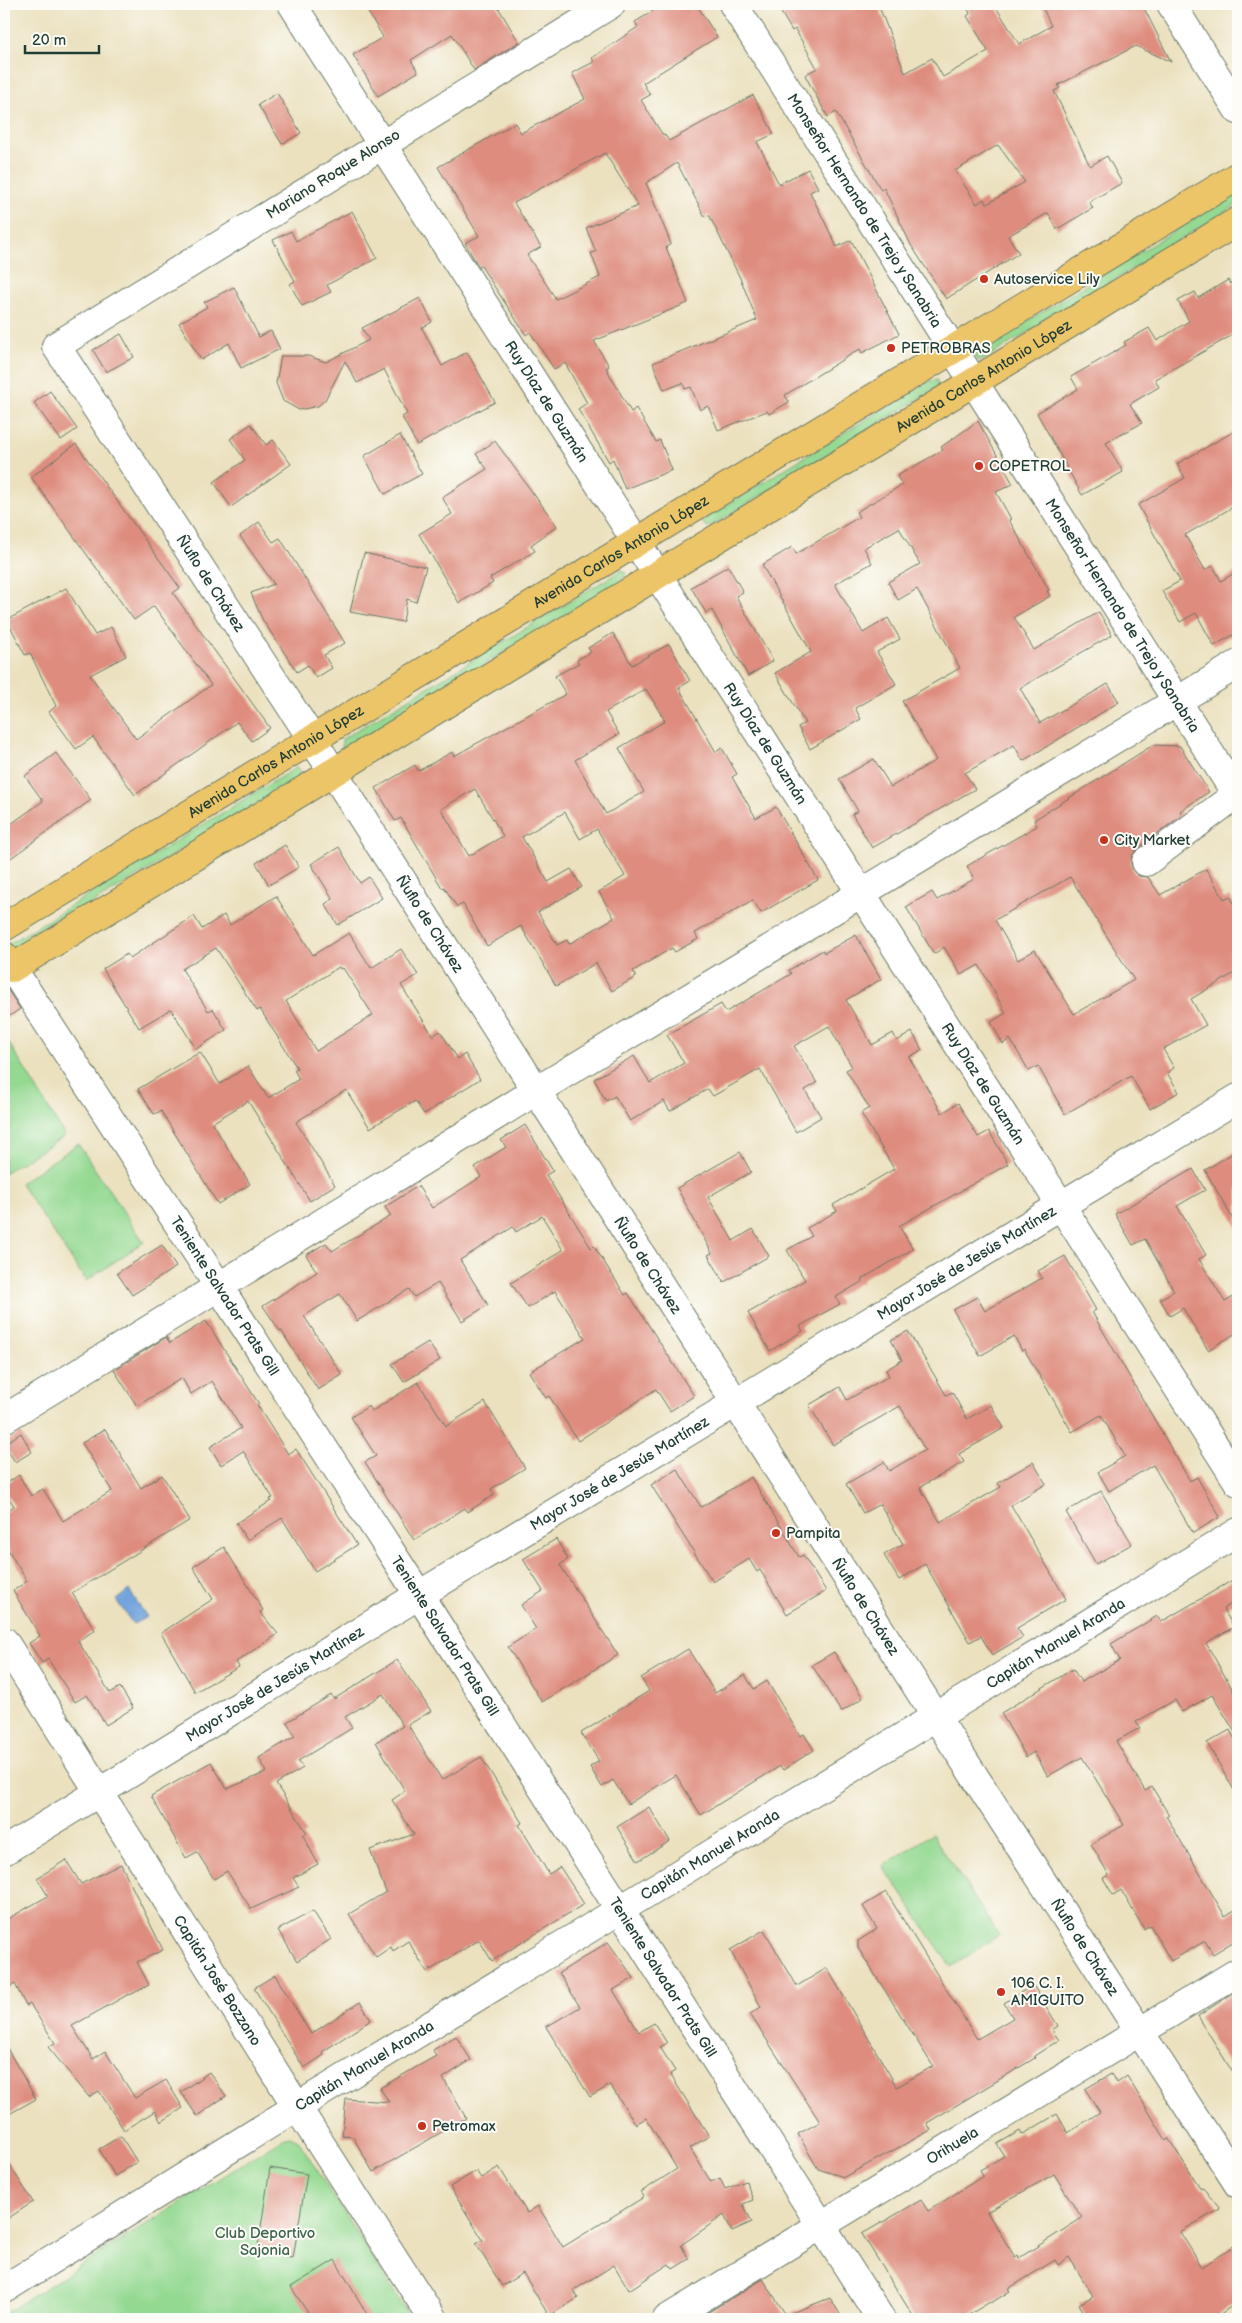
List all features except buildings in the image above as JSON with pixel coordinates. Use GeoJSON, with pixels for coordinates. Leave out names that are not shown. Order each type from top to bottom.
{"type":"FeatureCollection","features":[{"type":"Feature","properties":{"kind":"main road","name":"Avenida Carlos Antonio López"},"geometry":{"type":"LineString","coordinates":[[4,927],[1238,176]]}},
{"type":"Feature","properties":{"kind":"main road","name":"Avenida Carlos Antonio López"},"geometry":{"type":"LineString","coordinates":[[8,962],[333,772],[1238,221]]}},
{"type":"Feature","properties":{"kind":"street","name":"Ruy Díaz de Guzmán"},"geometry":{"type":"LineString","coordinates":[[292,4],[1238,1482]]}},
{"type":"Feature","properties":{"kind":"street","name":"Mariano Roque Alonso"},"geometry":{"type":"LineString","coordinates":[[56,346],[611,4]]}},
{"type":"Feature","properties":{"kind":"street","name":"Monseñor Hernando de Trejo y Sanabria"},"geometry":{"type":"LineString","coordinates":[[733,4],[1237,795]]}},
{"type":"Feature","properties":{"kind":"street"},"geometry":{"type":"LineString","coordinates":[[1171,4],[1238,110]]}},
{"type":"Feature","properties":{"kind":"street","name":"Ñuflo de Chávez"},"geometry":{"type":"LineString","coordinates":[[56,346],[312,739],[936,1717],[1141,2031],[1238,2184]]}},
{"type":"Feature","properties":{"kind":"street"},"geometry":{"type":"LineString","coordinates":[[4,1419],[536,1091],[1238,664]]}},
{"type":"Feature","properties":{"kind":"street"},"geometry":{"type":"LineString","coordinates":[[1146,862],[1237,795]]}},
{"type":"Feature","properties":{"kind":"street","name":"Teniente Salvador Prats Gill"},"geometry":{"type":"LineString","coordinates":[[8,962],[419,1595],[823,2225],[881,2319]]}},
{"type":"Feature","properties":{"kind":"street","name":"Mayor José de Jesús Martínez"},"geometry":{"type":"LineString","coordinates":[[4,1851],[419,1595],[1238,1098]]}},
{"type":"Feature","properties":{"kind":"street","name":"Capitán Manuel Aranda"},"geometry":{"type":"LineString","coordinates":[[4,2289],[297,2107],[1238,1532]]}},
{"type":"Feature","properties":{"kind":"street","name":"Capitán José Bozzano"},"geometry":{"type":"LineString","coordinates":[[4,1641],[297,2107],[433,2319]]}},
{"type":"Feature","properties":{"kind":"street","name":"Orihuela"},"geometry":{"type":"LineString","coordinates":[[667,2319],[1238,1972]]}},
{"type":"Feature","properties":{"kind":"green space"},"geometry":{"type":"Polygon","coordinates":[[[1238,192],[1238,204],[983,360],[979,361],[974,357],[978,351],[1238,192]]]}},
{"type":"Feature","properties":{"kind":"green space"},"geometry":{"type":"Polygon","coordinates":[[[937,380],[938,386],[935,389],[711,526],[707,527],[702,523],[706,517],[929,381],[937,380]]]}},
{"type":"Feature","properties":{"kind":"green space"},"geometry":{"type":"Polygon","coordinates":[[[622,570],[626,573],[623,579],[348,748],[342,747],[342,739],[622,570]]]}},
{"type":"Feature","properties":{"kind":"green space"},"geometry":{"type":"Polygon","coordinates":[[[297,767],[301,771],[299,778],[14,951],[7,945],[297,767]]]}},
{"type":"Feature","properties":{"kind":"green space"},"geometry":{"type":"Polygon","coordinates":[[[4,1035],[65,1136],[4,1173],[4,1035]]]}},
{"type":"Feature","properties":{"kind":"green space"},"geometry":{"type":"Polygon","coordinates":[[[78,1144],[144,1242],[86,1281],[20,1183],[78,1144]]]}},
{"type":"Feature","properties":{"kind":"green space"},"geometry":{"type":"Polygon","coordinates":[[[932,1834],[999,1935],[951,1967],[883,1866],[932,1834]]]}},
{"type":"Feature","properties":{"kind":"green space","name":"Club Deportivo Sajonia"},"geometry":{"type":"Polygon","coordinates":[[[290,2136],[298,2140],[411,2319],[4,2319],[4,2314],[285,2137],[290,2136]]]}},
{"type":"Feature","properties":{"kind":"water"},"geometry":{"type":"Polygon","coordinates":[[[129,1590],[147,1617],[133,1624],[116,1600],[129,1590]]]}},
{"type":"Feature","properties":{"kind":"place","name":"Autoservice Lily"},"geometry":{"type":"Point","coordinates":[984,279]}},
{"type":"Feature","properties":{"kind":"place","name":"PETROBRAS"},"geometry":{"type":"Point","coordinates":[891,348]}},
{"type":"Feature","properties":{"kind":"place","name":"COPETROL"},"geometry":{"type":"Point","coordinates":[979,466]}},
{"type":"Feature","properties":{"kind":"place","name":"City Market"},"geometry":{"type":"Point","coordinates":[1104,840]}},
{"type":"Feature","properties":{"kind":"place","name":"Pampita"},"geometry":{"type":"Point","coordinates":[776,1533]}},
{"type":"Feature","properties":{"kind":"place","name":"106 C. I. AMIGUITO"},"geometry":{"type":"Point","coordinates":[1001,1992]}},
{"type":"Feature","properties":{"kind":"place","name":"Petromax"},"geometry":{"type":"Point","coordinates":[422,2126]}}]}
